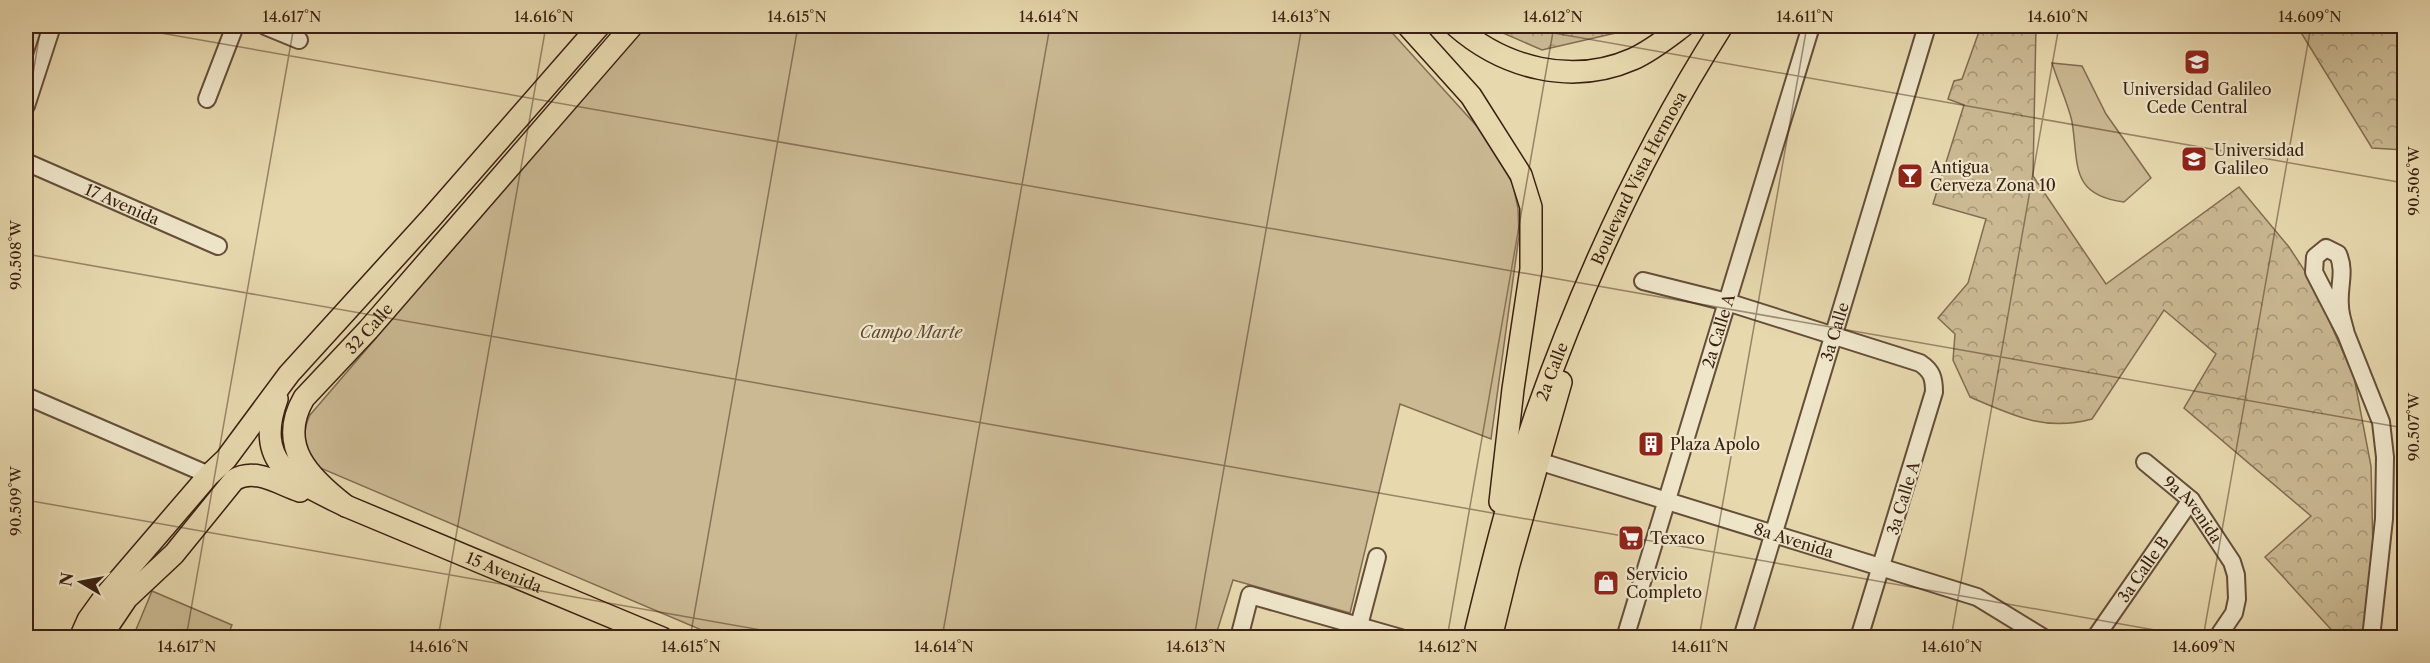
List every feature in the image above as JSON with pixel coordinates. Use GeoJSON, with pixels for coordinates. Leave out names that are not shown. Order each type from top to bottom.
{"type":"FeatureCollection","features":[{"type":"Feature","properties":{"kind":"main road","name":"32 Calle"},"geometry":{"type":"LineString","coordinates":[[80,638],[92,614],[106,595],[209,475],[226,459],[289,374],[431,218],[599,26]]}},
{"type":"Feature","properties":{"kind":"main road","name":"32 Calle"},"geometry":{"type":"LineString","coordinates":[[346,506],[317,482],[300,460],[293,428],[297,410],[304,398],[368,330],[632,26]]}},
{"type":"Feature","properties":{"kind":"main road"},"geometry":{"type":"LineString","coordinates":[[1408,26],[1471,96],[1521,175],[1532,207],[1532,269],[1513,389],[1492,565]]}},
{"type":"Feature","properties":{"kind":"main road"},"geometry":{"type":"LineString","coordinates":[[1456,26],[1488,50],[1524,65],[1556,72],[1581,72],[1632,59],[1657,45],[1683,26]]}},
{"type":"Feature","properties":{"kind":"main road","name":"Boulevard Vista Hermosa"},"geometry":{"type":"LineString","coordinates":[[1566,336],[1607,236],[1640,170],[1722,26]]}},
{"type":"Feature","properties":{"kind":"main road","name":"2a Calle"},"geometry":{"type":"LineString","coordinates":[[1474,638],[1492,565],[1536,415],[1566,336]]}},
{"type":"Feature","properties":{"kind":"main road","name":"2a Calle"},"geometry":{"type":"LineString","coordinates":[[1491,638],[1509,564],[1560,390],[1566,336]]}},
{"type":"Feature","properties":{"kind":"main road","name":"32 Calle"},"geometry":{"type":"LineString","coordinates":[[289,374],[270,422],[273,454],[281,468],[297,480],[346,506]]}},
{"type":"Feature","properties":{"kind":"main road"},"geometry":{"type":"LineString","coordinates":[[174,554],[189,526],[220,482],[226,459]]}},
{"type":"Feature","properties":{"kind":"main road"},"geometry":{"type":"LineString","coordinates":[[100,638],[127,598],[174,554],[232,481],[243,476],[260,476],[346,506]]}},
{"type":"Feature","properties":{"kind":"main road","name":"15 Avenida"},"geometry":{"type":"LineString","coordinates":[[346,506],[662,638]]}},
{"type":"Feature","properties":{"kind":"street"},"geometry":{"type":"LineString","coordinates":[[26,106],[52,26]]}},
{"type":"Feature","properties":{"kind":"street"},"geometry":{"type":"LineString","coordinates":[[207,99],[235,26]]}},
{"type":"Feature","properties":{"kind":"street"},"geometry":{"type":"LineString","coordinates":[[265,26],[299,40]]}},
{"type":"Feature","properties":{"kind":"street","name":"2a Calle A"},"geometry":{"type":"LineString","coordinates":[[1626,638],[1811,26]]}},
{"type":"Feature","properties":{"kind":"street","name":"3a Calle"},"geometry":{"type":"LineString","coordinates":[[1742,638],[1928,26]]}},
{"type":"Feature","properties":{"kind":"street","name":"17 Avenida"},"geometry":{"type":"LineString","coordinates":[[26,162],[218,246]]}},
{"type":"Feature","properties":{"kind":"street"},"geometry":{"type":"LineString","coordinates":[[1643,281],[1727,302],[1833,334]]}},
{"type":"Feature","properties":{"kind":"street","name":"3a Calle A"},"geometry":{"type":"LineString","coordinates":[[1833,334],[1920,363],[1929,369],[1934,378],[1934,392],[1915,459],[1859,638]]}},
{"type":"Feature","properties":{"kind":"street"},"geometry":{"type":"LineString","coordinates":[[2346,334],[2381,422],[2385,457],[2382,553],[2371,638]]}},
{"type":"Feature","properties":{"kind":"street"},"geometry":{"type":"LineString","coordinates":[[26,396],[209,475]]}},
{"type":"Feature","properties":{"kind":"street","name":"8a Avenida"},"geometry":{"type":"LineString","coordinates":[[1538,461],[1977,597],[2044,638]]}},
{"type":"Feature","properties":{"kind":"street","name":"9a Avenida"},"geometry":{"type":"LineString","coordinates":[[2145,462],[2191,500],[2232,562],[2236,576],[2237,599],[2234,613],[2217,638]]}},
{"type":"Feature","properties":{"kind":"street","name":"3a Calle B"},"geometry":{"type":"LineString","coordinates":[[2095,638],[2191,500]]}},
{"type":"Feature","properties":{"kind":"street"},"geometry":{"type":"LineString","coordinates":[[1358,632],[1377,557]]}},
{"type":"Feature","properties":{"kind":"street"},"geometry":{"type":"LineString","coordinates":[[1239,638],[1250,595],[1358,632],[1401,638]]}},
{"type":"Feature","properties":{"kind":"green space","name":"Campo Marte"},"geometry":{"type":"Polygon","coordinates":[[[644,26],[1386,26],[1493,144],[1513,185],[1518,208],[1519,236],[1491,439],[1400,404],[1350,613],[1233,580],[1215,638],[718,637],[318,467],[310,455],[305,436],[310,415],[644,26]]]}},
{"type":"Feature","properties":{"kind":"green space"},"geometry":{"type":"Polygon","coordinates":[[[1487,26],[1646,26],[1542,50],[1487,26]]]}},
{"type":"Feature","properties":{"kind":"green space"},"geometry":{"type":"Polygon","coordinates":[[[1981,26],[2036,26],[2033,176],[2106,284],[2239,187],[2289,247],[2312,282],[2354,377],[2371,466],[2373,550],[2363,637],[2338,637],[2265,557],[2311,516],[2184,408],[2216,354],[2164,310],[2092,419],[2059,424],[2029,420],[1970,397],[1953,360],[1955,334],[1938,318],[1968,283],[1986,219],[1933,204],[1964,105],[1948,99],[1954,81],[1962,79],[1981,26]]]}},
{"type":"Feature","properties":{"kind":"green space"},"geometry":{"type":"Polygon","coordinates":[[[2297,26],[2404,26],[2404,150],[2372,148],[2297,26]]]}},
{"type":"Feature","properties":{"kind":"green space"},"geometry":{"type":"Polygon","coordinates":[[[2052,63],[2082,66],[2106,114],[2151,178],[2124,202],[2106,198],[2094,192],[2085,184],[2080,175],[2072,122],[2052,63]]]}},
{"type":"Feature","properties":{"kind":"green space"},"geometry":{"type":"Polygon","coordinates":[[[152,591],[232,625],[227,637],[147,637],[135,632],[152,591]]]}},
{"type":"Feature","properties":{"kind":"place","name":"Universidad Galileo Cede Central"},"geometry":{"type":"Point","coordinates":[2197,62]}},
{"type":"Feature","properties":{"kind":"place","name":"Universidad Galileo"},"geometry":{"type":"Point","coordinates":[2194,159]}},
{"type":"Feature","properties":{"kind":"place","name":"Antigua Cerveza Zona 10"},"geometry":{"type":"Point","coordinates":[1910,176]}},
{"type":"Feature","properties":{"kind":"place","name":"Plaza Apolo"},"geometry":{"type":"Point","coordinates":[1651,444]}},
{"type":"Feature","properties":{"kind":"place","name":"Texaco"},"geometry":{"type":"Point","coordinates":[1631,538]}},
{"type":"Feature","properties":{"kind":"place","name":"Servicio Completo"},"geometry":{"type":"Point","coordinates":[1606,583]}}]}
